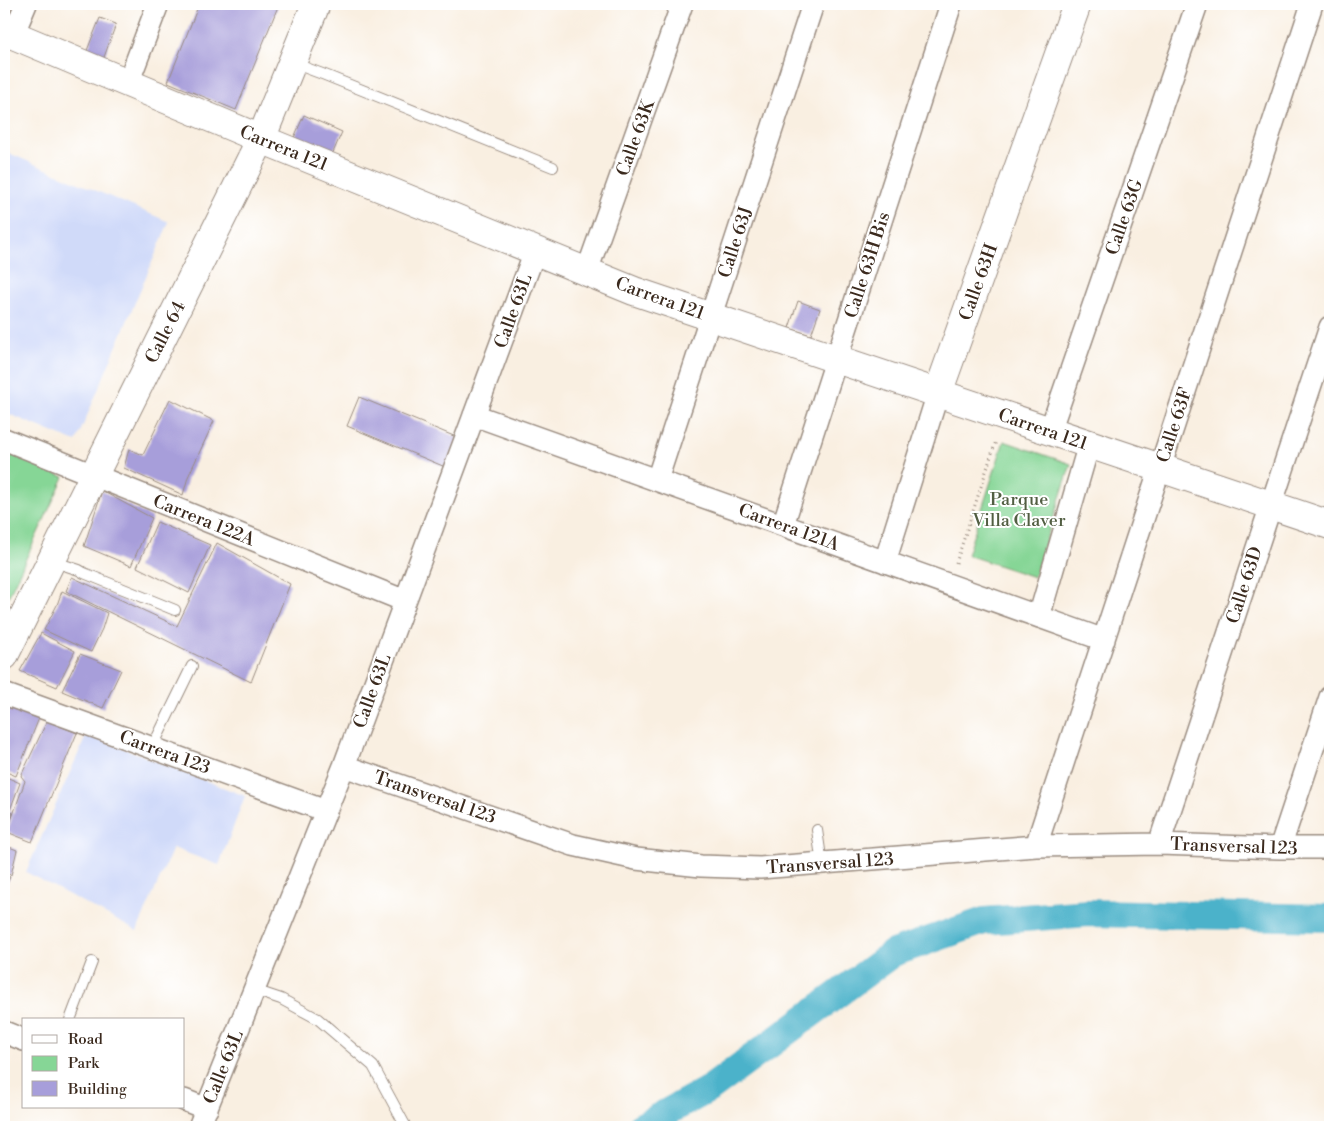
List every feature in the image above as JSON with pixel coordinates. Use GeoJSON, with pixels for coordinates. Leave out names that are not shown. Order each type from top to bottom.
{"type":"FeatureCollection","features":[{"type":"Feature","properties":{"kind":"street"},"geometry":{"type":"LineString","coordinates":[[8,33],[26,4]]}},
{"type":"Feature","properties":{"kind":"street"},"geometry":{"type":"LineString","coordinates":[[128,83],[158,4]]}},
{"type":"Feature","properties":{"kind":"street","name":"Calle 64"},"geometry":{"type":"LineString","coordinates":[[4,656],[261,139],[316,4]]}},
{"type":"Feature","properties":{"kind":"street","name":"Calle 63K"},"geometry":{"type":"LineString","coordinates":[[587,271],[682,4]]}},
{"type":"Feature","properties":{"kind":"street","name":"Calle 63J"},"geometry":{"type":"LineString","coordinates":[[657,480],[813,4]]}},
{"type":"Feature","properties":{"kind":"street","name":"Calle 63H Bis"},"geometry":{"type":"LineString","coordinates":[[783,525],[951,4]]}},
{"type":"Feature","properties":{"kind":"street","name":"Calle 63H"},"geometry":{"type":"LineString","coordinates":[[886,562],[938,393],[1077,4]]}},
{"type":"Feature","properties":{"kind":"street","name":"Calle 63G"},"geometry":{"type":"LineString","coordinates":[[1050,431],[1197,4]]}},
{"type":"Feature","properties":{"kind":"street","name":"Calle 63F"},"geometry":{"type":"LineString","coordinates":[[1036,846],[1312,4]]}},
{"type":"Feature","properties":{"kind":"street","name":"Carrera 121"},"geometry":{"type":"LineString","coordinates":[[8,33],[261,139],[634,291],[1330,525]]}},
{"type":"Feature","properties":{"kind":"street","name":"Calle 63L"},"geometry":{"type":"LineString","coordinates":[[203,1118],[344,766],[535,250]]}},
{"type":"Feature","properties":{"kind":"street","name":"Calle 63D"},"geometry":{"type":"LineString","coordinates":[[1159,844],[1330,327]]}},
{"type":"Feature","properties":{"kind":"street","name":"Carrera 121A"},"geometry":{"type":"LineString","coordinates":[[474,415],[1104,640]]}},
{"type":"Feature","properties":{"kind":"street","name":"Carrera 122A"},"geometry":{"type":"LineString","coordinates":[[4,439],[405,601]]}},
{"type":"Feature","properties":{"kind":"street"},"geometry":{"type":"LineString","coordinates":[[1039,617],[1089,444]]}},
{"type":"Feature","properties":{"kind":"street","name":"Carrera 123"},"geometry":{"type":"LineString","coordinates":[[4,694],[326,811]]}},
{"type":"Feature","properties":{"kind":"street"},"geometry":{"type":"LineString","coordinates":[[1280,848],[1330,697]]}},
{"type":"Feature","properties":{"kind":"street","name":"Transversal 123"},"geometry":{"type":"LineString","coordinates":[[344,766],[574,845],[636,859],[701,866],[760,868],[1036,846],[1159,844],[1330,848]]}},
{"type":"Feature","properties":{"kind":"street"},"geometry":{"type":"LineString","coordinates":[[4,1032],[22,1039]]}},
{"type":"Feature","properties":{"kind":"street"},"geometry":{"type":"LineString","coordinates":[[185,1101],[203,1118]]}},
{"type":"Feature","properties":{"kind":"lane"},"geometry":{"type":"LineString","coordinates":[[292,63],[553,167]]}},
{"type":"Feature","properties":{"kind":"lane"},"geometry":{"type":"LineString","coordinates":[[51,560],[176,610]]}},
{"type":"Feature","properties":{"kind":"lane"},"geometry":{"type":"LineString","coordinates":[[152,748],[192,666]]}},
{"type":"Feature","properties":{"kind":"lane"},"geometry":{"type":"LineString","coordinates":[[816,830],[822,864]]}},
{"type":"Feature","properties":{"kind":"lane"},"geometry":{"type":"LineString","coordinates":[[71,1018],[92,962]]}},
{"type":"Feature","properties":{"kind":"lane"},"geometry":{"type":"LineString","coordinates":[[254,990],[281,999],[318,1018],[372,1066],[406,1127]]}},
{"type":"Feature","properties":{"kind":"path"},"geometry":{"type":"LineString","coordinates":[[949,585],[1004,415]]}},
{"type":"Feature","properties":{"kind":"shaded area"},"geometry":{"type":"Polygon","coordinates":[[[4,151],[169,222],[76,442],[4,412],[4,151]]]}},
{"type":"Feature","properties":{"kind":"shaded area"},"geometry":{"type":"Polygon","coordinates":[[[87,734],[245,796],[219,865],[173,848],[137,931],[26,872],[87,734]]]}},
{"type":"Feature","properties":{"kind":"green space","name":"Parque Villa Claver"},"geometry":{"type":"Polygon","coordinates":[[[1004,441],[1071,464],[1034,577],[967,555],[1004,441]]]}},
{"type":"Feature","properties":{"kind":"green space"},"geometry":{"type":"Polygon","coordinates":[[[4,451],[64,477],[4,606],[4,451]]]}},
{"type":"Feature","properties":{"kind":"building"},"geometry":{"type":"Polygon","coordinates":[[[199,4],[279,4],[236,110],[168,82],[199,4]]]}},
{"type":"Feature","properties":{"kind":"building"},"geometry":{"type":"Polygon","coordinates":[[[100,18],[116,24],[103,60],[86,53],[100,18]]]}},
{"type":"Feature","properties":{"kind":"building"},"geometry":{"type":"Polygon","coordinates":[[[304,115],[342,132],[331,157],[293,140],[304,115]]]}},
{"type":"Feature","properties":{"kind":"building"},"geometry":{"type":"Polygon","coordinates":[[[798,301],[820,309],[811,335],[789,328],[798,301]]]}},
{"type":"Feature","properties":{"kind":"building"},"geometry":{"type":"Polygon","coordinates":[[[359,397],[461,439],[450,469],[347,426],[359,397]]]}},
{"type":"Feature","properties":{"kind":"building"},"geometry":{"type":"Polygon","coordinates":[[[170,399],[214,421],[188,477],[183,495],[124,468],[129,449],[143,455],[170,399]]]}},
{"type":"Feature","properties":{"kind":"building"},"geometry":{"type":"Polygon","coordinates":[[[102,491],[152,518],[131,566],[84,546],[102,491]]]}},
{"type":"Feature","properties":{"kind":"building"},"geometry":{"type":"Polygon","coordinates":[[[157,522],[210,545],[189,593],[137,567],[157,522]]]}},
{"type":"Feature","properties":{"kind":"building"},"geometry":{"type":"Polygon","coordinates":[[[217,543],[290,584],[251,682],[66,591],[72,577],[177,626],[217,543]]]}},
{"type":"Feature","properties":{"kind":"building"},"geometry":{"type":"Polygon","coordinates":[[[62,591],[107,613],[91,652],[44,630],[62,591]]]}},
{"type":"Feature","properties":{"kind":"building"},"geometry":{"type":"Polygon","coordinates":[[[41,633],[75,651],[57,687],[20,671],[41,633]]]}},
{"type":"Feature","properties":{"kind":"building"},"geometry":{"type":"Polygon","coordinates":[[[80,654],[121,670],[103,708],[62,691],[80,654]]]}},
{"type":"Feature","properties":{"kind":"building"},"geometry":{"type":"Polygon","coordinates":[[[4,698],[41,713],[16,776],[4,771],[4,698]]]}},
{"type":"Feature","properties":{"kind":"building"},"geometry":{"type":"Polygon","coordinates":[[[47,721],[77,733],[32,842],[7,832],[25,781],[21,776],[47,721]]]}},
{"type":"Feature","properties":{"kind":"building"},"geometry":{"type":"Polygon","coordinates":[[[4,776],[20,783],[10,810],[4,807],[4,776]]]}},
{"type":"Feature","properties":{"kind":"building"},"geometry":{"type":"Polygon","coordinates":[[[4,809],[13,813],[4,834],[4,809]]]}},
{"type":"Feature","properties":{"kind":"building"},"geometry":{"type":"Polygon","coordinates":[[[4,845],[17,850],[11,875],[4,872],[4,845]]]}},
{"type":"Feature","properties":{"kind":"building"},"geometry":{"type":"Polygon","coordinates":[[[4,875],[10,877],[4,890],[4,875]]]}},
{"type":"Feature","properties":{"kind":"waterway"},"geometry":{"type":"LineString","coordinates":[[640,1127],[711,1088],[893,953],[984,921],[1089,913],[1330,918]]}}]}
